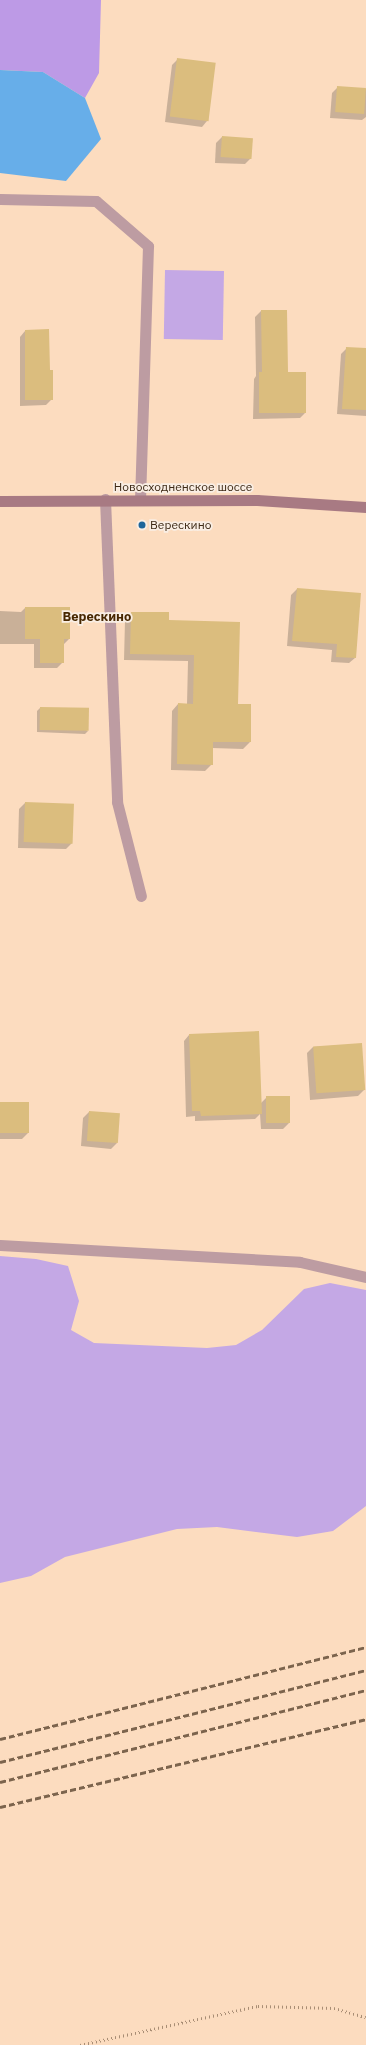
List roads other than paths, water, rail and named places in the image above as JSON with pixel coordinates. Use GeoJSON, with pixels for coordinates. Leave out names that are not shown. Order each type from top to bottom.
{"type":"FeatureCollection","features":[{"type":"Feature","properties":{"kind":"main road","name":"Новосходненское шоссе"},"geometry":{"type":"LineString","coordinates":[[0,501],[105,499],[257,500],[366,507]]}},
{"type":"Feature","properties":{"kind":"lane"},"geometry":{"type":"LineString","coordinates":[[0,199],[96,201],[148,246],[140,499]]}},
{"type":"Feature","properties":{"kind":"lane"},"geometry":{"type":"LineString","coordinates":[[105,499],[117,802],[141,896]]}},
{"type":"Feature","properties":{"kind":"lane"},"geometry":{"type":"LineString","coordinates":[[0,1244],[300,1262],[366,1277]]}},
{"type":"Feature","properties":{"kind":"water"},"geometry":{"type":"Polygon","coordinates":[[[0,70],[43,72],[85,98],[101,139],[66,181],[0,173],[0,70]]]}},
{"type":"Feature","properties":{"kind":"railway"},"geometry":{"type":"LineString","coordinates":[[0,1739],[366,1647]]}},
{"type":"Feature","properties":{"kind":"railway"},"geometry":{"type":"LineString","coordinates":[[0,1762],[366,1670]]}},
{"type":"Feature","properties":{"kind":"railway"},"geometry":{"type":"LineString","coordinates":[[0,1782],[366,1690]]}},
{"type":"Feature","properties":{"kind":"railway"},"geometry":{"type":"LineString","coordinates":[[0,1807],[366,1719]]}},
{"type":"Feature","properties":{"kind":"place","name":"Верескино"},"geometry":{"type":"Point","coordinates":[142,525]}},
{"type":"Feature","properties":{"kind":"district","name":"Верескино"},"geometry":{"type":"Point","coordinates":[97,617]}}]}
